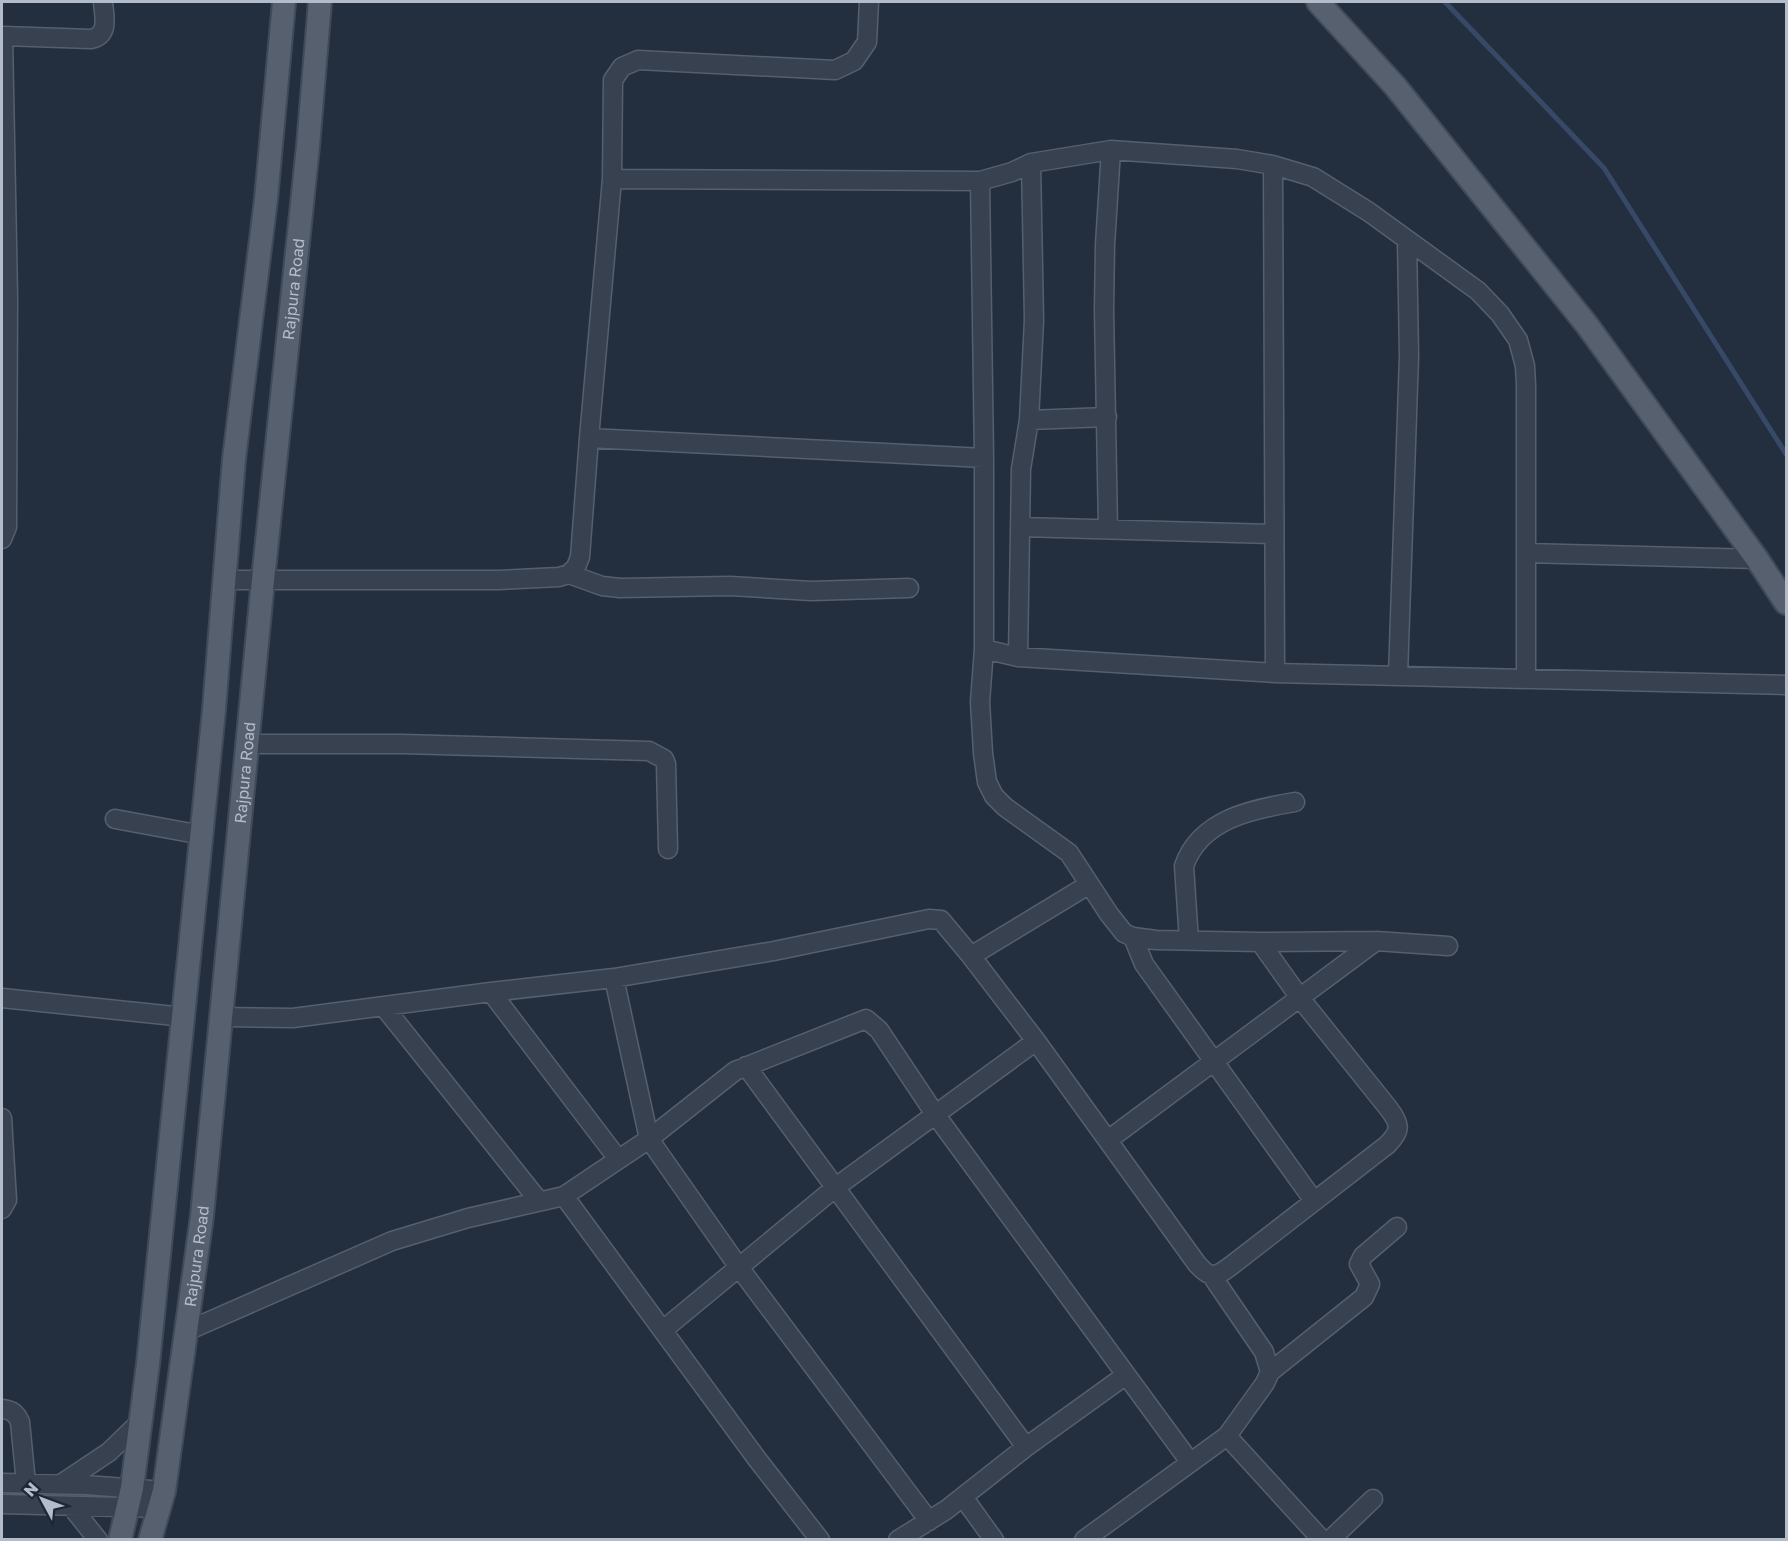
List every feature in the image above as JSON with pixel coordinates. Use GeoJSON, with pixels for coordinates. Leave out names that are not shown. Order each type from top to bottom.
{"type":"FeatureCollection","features":[{"type":"Feature","properties":{"kind":"main road"},"geometry":{"type":"LineString","coordinates":[[120,1539],[130,1498],[140,1422],[184,1017],[234,459],[266,199],[284,2]]}},
{"type":"Feature","properties":{"kind":"main road","name":"Rajpura Road"},"geometry":{"type":"LineString","coordinates":[[150,1539],[162,1499],[202,1216],[262,580],[308,146],[320,2]]}},
{"type":"Feature","properties":{"kind":"main road"},"geometry":{"type":"LineString","coordinates":[[1318,2],[1395,86],[1587,325],[1757,559],[1786,603]]}},
{"type":"Feature","properties":{"kind":"street"},"geometry":{"type":"LineString","coordinates":[[2,539],[7,527],[8,296],[4,203],[2,36],[98,38],[105,27],[103,2]]}},
{"type":"Feature","properties":{"kind":"street"},"geometry":{"type":"LineString","coordinates":[[224,580],[498,580],[559,577],[569,574],[576,567],[580,556],[612,179],[614,80],[622,67],[638,60],[835,70],[854,60],[867,42],[869,2]]}},
{"type":"Feature","properties":{"kind":"street"},"geometry":{"type":"LineString","coordinates":[[612,179],[980,181],[1012,172],[1031,163],[1111,150],[1237,159],[1273,165],[1313,177],[1369,212],[1407,241],[1463,278],[1500,314],[1520,346],[1525,366],[1526,385],[1526,678]]}},
{"type":"Feature","properties":{"kind":"street"},"geometry":{"type":"LineString","coordinates":[[1108,529],[1104,278],[1111,150]]}},
{"type":"Feature","properties":{"kind":"street"},"geometry":{"type":"LineString","coordinates":[[1018,657],[1021,469],[1029,420],[1034,320],[1031,163]]}},
{"type":"Feature","properties":{"kind":"street"},"geometry":{"type":"LineString","coordinates":[[1273,165],[1275,673]]}},
{"type":"Feature","properties":{"kind":"street"},"geometry":{"type":"LineString","coordinates":[[980,181],[984,458],[984,650],[980,702],[987,782],[994,796],[1005,807],[1069,853],[1088,885],[1124,933],[1133,937],[1260,942],[1376,942],[1448,946]]}},
{"type":"Feature","properties":{"kind":"street"},"geometry":{"type":"LineString","coordinates":[[1398,675],[1409,357],[1407,241]]}},
{"type":"Feature","properties":{"kind":"street"},"geometry":{"type":"LineString","coordinates":[[1029,420],[1107,417]]}},
{"type":"Feature","properties":{"kind":"street"},"geometry":{"type":"LineString","coordinates":[[589,438],[984,458]]}},
{"type":"Feature","properties":{"kind":"street"},"geometry":{"type":"LineString","coordinates":[[1021,527],[1273,534]]}},
{"type":"Feature","properties":{"kind":"street"},"geometry":{"type":"LineString","coordinates":[[1526,553],[1757,559]]}},
{"type":"Feature","properties":{"kind":"street"},"geometry":{"type":"LineString","coordinates":[[569,574],[602,586],[620,588],[730,586],[811,591],[909,588]]}},
{"type":"Feature","properties":{"kind":"street"},"geometry":{"type":"LineString","coordinates":[[984,650],[1018,657],[1275,673],[1786,685]]}},
{"type":"Feature","properties":{"kind":"street"},"geometry":{"type":"LineString","coordinates":[[248,744],[402,744],[649,751],[664,759],[666,764],[668,849]]}},
{"type":"Feature","properties":{"kind":"street"},"geometry":{"type":"LineString","coordinates":[[1189,940],[1184,866],[1187,855],[1193,847],[1204,835],[1232,818],[1255,808],[1295,802]]}},
{"type":"Feature","properties":{"kind":"street"},"geometry":{"type":"LineString","coordinates":[[115,819],[202,835]]}},
{"type":"Feature","properties":{"kind":"street"},"geometry":{"type":"LineString","coordinates":[[971,956],[1088,885]]}},
{"type":"Feature","properties":{"kind":"street"},"geometry":{"type":"LineString","coordinates":[[222,1017],[293,1018],[614,978],[774,951],[929,919],[941,920],[1036,1041],[1197,1264],[1204,1272],[1212,1276],[1264,1352],[1270,1372]]}},
{"type":"Feature","properties":{"kind":"street"},"geometry":{"type":"LineString","coordinates":[[1133,937],[1144,964],[1212,1062],[1314,1201]]}},
{"type":"Feature","properties":{"kind":"street"},"geometry":{"type":"LineString","coordinates":[[1212,1276],[1220,1274],[1387,1145],[1395,1137],[1398,1128],[1396,1119],[1389,1109],[1300,998],[1260,942]]}},
{"type":"Feature","properties":{"kind":"street"},"geometry":{"type":"LineString","coordinates":[[1108,1140],[1376,942]]}},
{"type":"Feature","properties":{"kind":"street"},"geometry":{"type":"LineString","coordinates":[[614,978],[649,1139],[738,1266],[929,1521]]}},
{"type":"Feature","properties":{"kind":"street"},"geometry":{"type":"LineString","coordinates":[[491,992],[618,1159]]}},
{"type":"Feature","properties":{"kind":"street"},"geometry":{"type":"LineString","coordinates":[[2,998],[184,1017]]}},
{"type":"Feature","properties":{"kind":"street"},"geometry":{"type":"LineString","coordinates":[[384,1007],[539,1201]]}},
{"type":"Feature","properties":{"kind":"street"},"geometry":{"type":"LineString","coordinates":[[186,1331],[392,1241],[468,1218],[564,1196],[649,1139],[729,1075],[746,1066],[866,1019],[879,1030],[935,1114],[1190,1462]]}},
{"type":"Feature","properties":{"kind":"street"},"geometry":{"type":"LineString","coordinates":[[663,1330],[836,1187],[1036,1041]]}},
{"type":"Feature","properties":{"kind":"street"},"geometry":{"type":"LineString","coordinates":[[746,1066],[1026,1447]]}},
{"type":"Feature","properties":{"kind":"street"},"geometry":{"type":"LineString","coordinates":[[2,1118],[8,1200],[2,1209]]}},
{"type":"Feature","properties":{"kind":"street"},"geometry":{"type":"LineString","coordinates":[[564,1196],[756,1459],[820,1539]]}},
{"type":"Feature","properties":{"kind":"street"},"geometry":{"type":"LineString","coordinates":[[1084,1539],[1227,1436],[1265,1383],[1270,1372],[1364,1297],[1370,1284],[1359,1264],[1363,1256],[1397,1227]]}},
{"type":"Feature","properties":{"kind":"street"},"geometry":{"type":"LineString","coordinates":[[898,1539],[963,1497],[1026,1447],[1126,1375]]}},
{"type":"Feature","properties":{"kind":"street"},"geometry":{"type":"LineString","coordinates":[[2,1409],[16,1414],[20,1422],[26,1484]]}},
{"type":"Feature","properties":{"kind":"street"},"geometry":{"type":"LineString","coordinates":[[61,1484],[109,1452],[140,1422]]}},
{"type":"Feature","properties":{"kind":"street"},"geometry":{"type":"LineString","coordinates":[[1227,1436],[1322,1539]]}},
{"type":"Feature","properties":{"kind":"street"},"geometry":{"type":"LineString","coordinates":[[2,1483],[61,1484],[130,1498]]}},
{"type":"Feature","properties":{"kind":"street"},"geometry":{"type":"LineString","coordinates":[[963,1497],[994,1539]]}},
{"type":"Feature","properties":{"kind":"street"},"geometry":{"type":"LineString","coordinates":[[2,1504],[71,1506],[130,1498],[162,1499]]}},
{"type":"Feature","properties":{"kind":"street"},"geometry":{"type":"LineString","coordinates":[[1329,1539],[1373,1499]]}},
{"type":"Feature","properties":{"kind":"street"},"geometry":{"type":"LineString","coordinates":[[71,1506],[98,1539]]}},
{"type":"Feature","properties":{"kind":"waterway"},"geometry":{"type":"LineString","coordinates":[[1445,2],[1604,168],[1786,454]]}}]}
